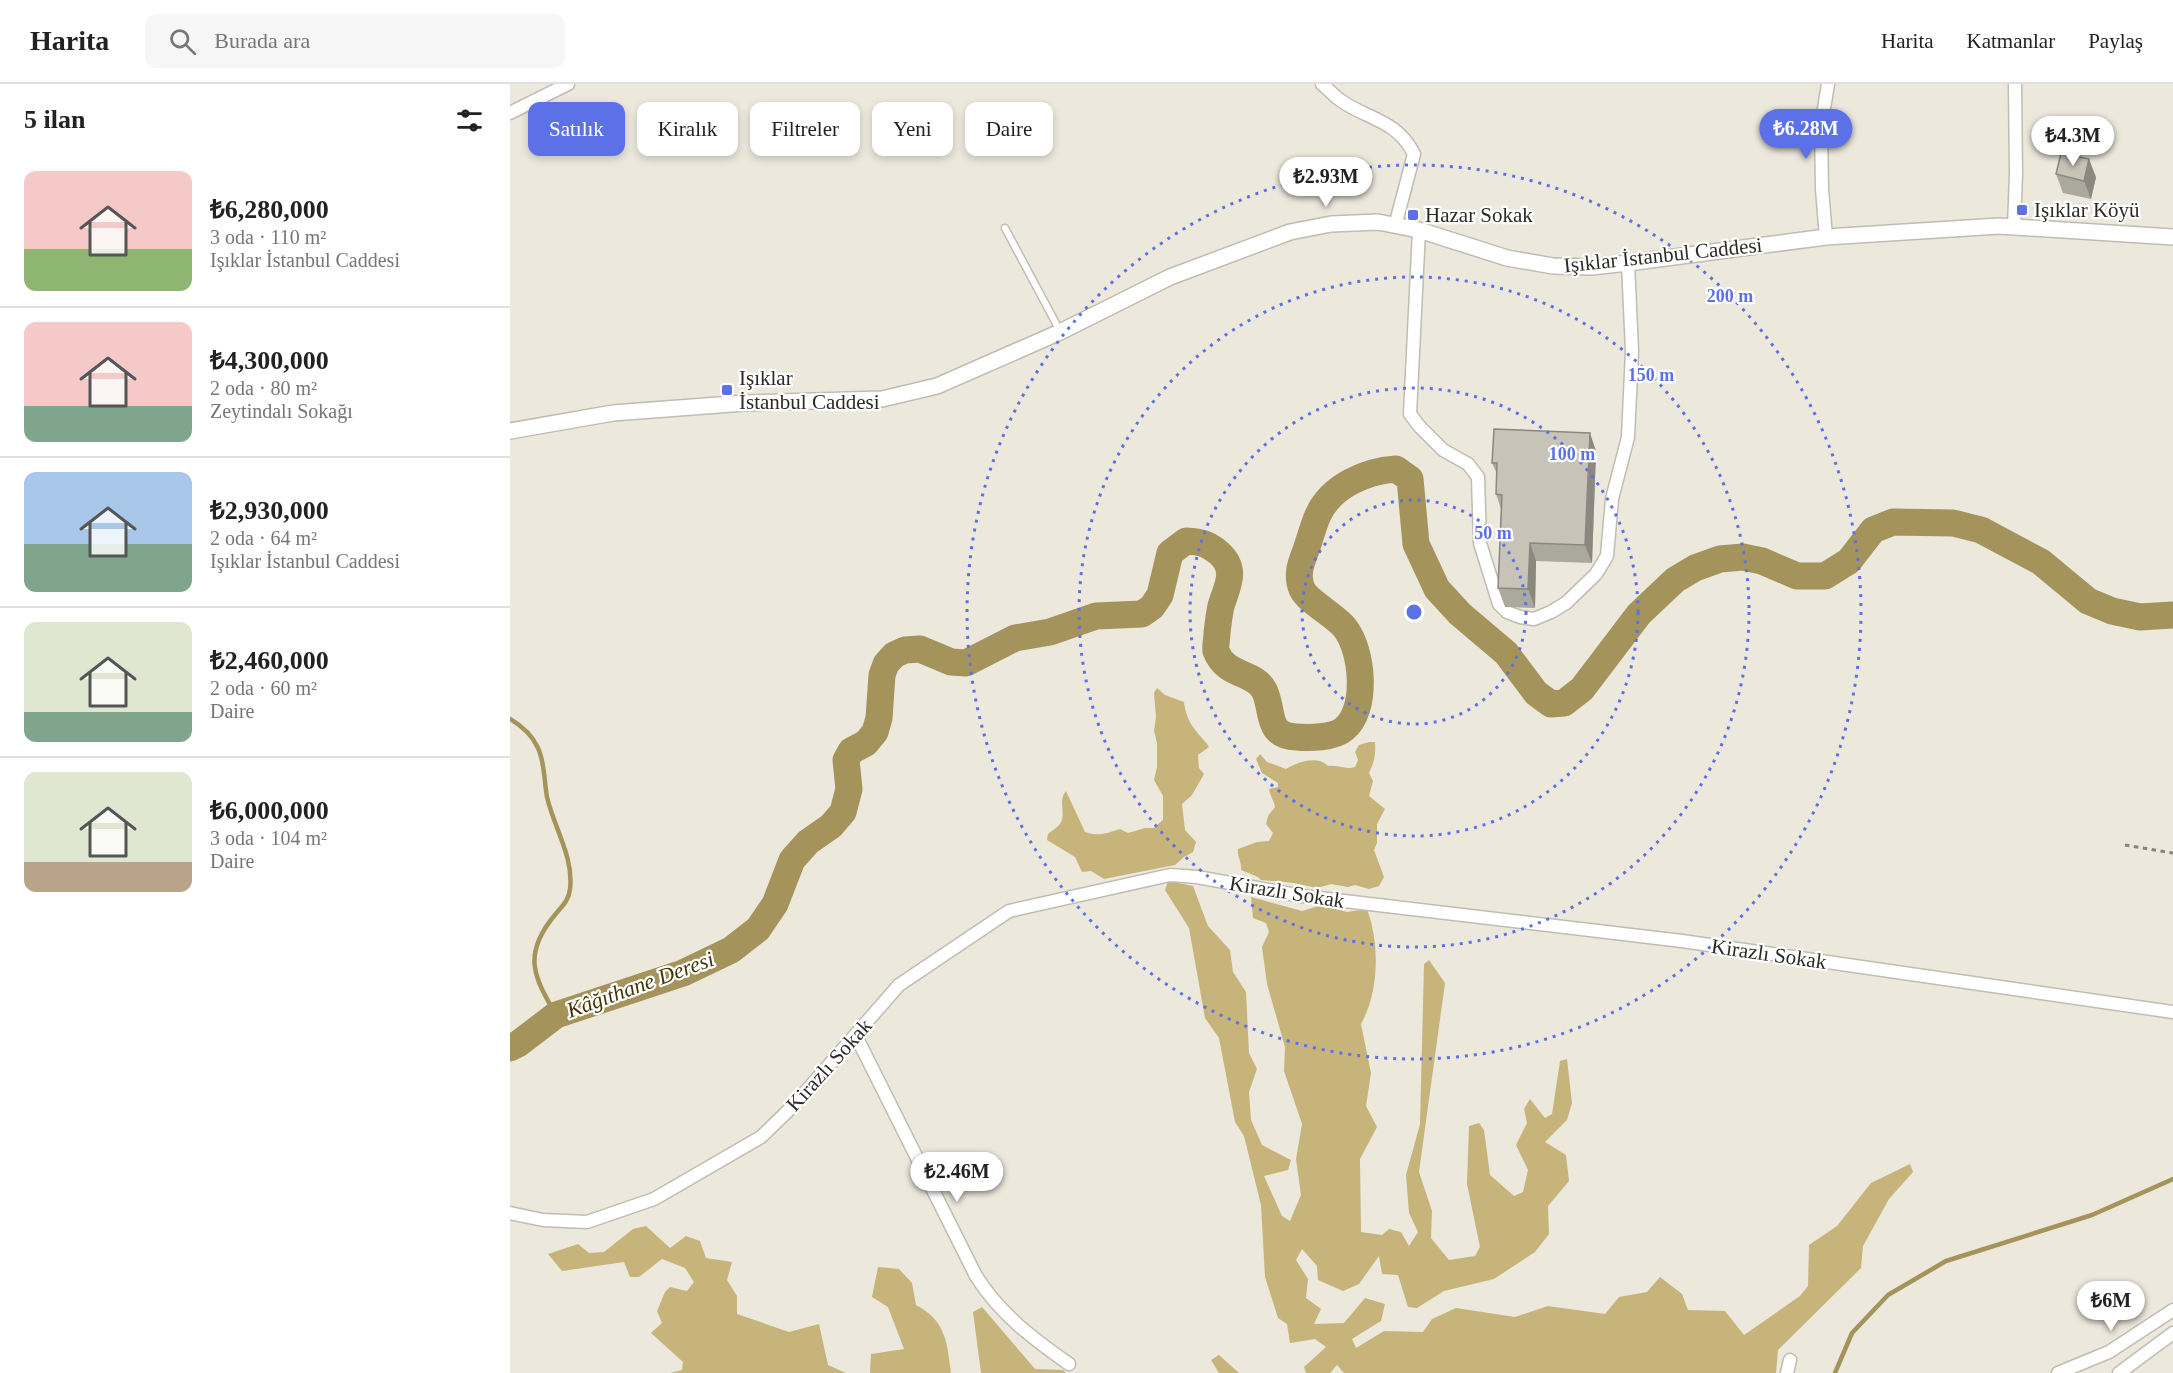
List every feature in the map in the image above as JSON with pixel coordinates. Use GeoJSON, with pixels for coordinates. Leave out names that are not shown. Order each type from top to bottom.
{"type":"FeatureCollection","features":[{"type":"Feature","properties":{"kind":"street"},"geometry":{"type":"LineString","coordinates":[[510,113],[568,84]]}},
{"type":"Feature","properties":{"kind":"street"},"geometry":{"type":"LineString","coordinates":[[1322,84],[1340,100],[1395,128],[1407,139],[1414,154],[1395,226]]}},
{"type":"Feature","properties":{"kind":"street"},"geometry":{"type":"LineString","coordinates":[[1826,237],[1822,189],[1821,127],[1828,84]]}},
{"type":"Feature","properties":{"kind":"street"},"geometry":{"type":"LineString","coordinates":[[2014,227],[2015,84]]}},
{"type":"Feature","properties":{"kind":"street","name":"Işıklar İstanbul Caddesi"},"geometry":{"type":"LineString","coordinates":[[510,431],[613,412],[745,403],[882,399],[937,386],[1060,332],[1170,277],[1290,232],[1331,224],[1378,222],[1419,230],[1507,258],[1553,266],[1591,267],[1826,237],[1999,226],[2173,237]]}},
{"type":"Feature","properties":{"kind":"street"},"geometry":{"type":"LineString","coordinates":[[1419,230],[1410,414],[1420,428],[1443,450],[1468,464],[1478,477],[1480,543],[1486,569],[1494,584],[1499,604],[1507,612],[1520,617],[1534,619],[1566,603],[1596,574],[1607,556],[1612,499],[1628,437],[1632,351],[1628,263]]}},
{"type":"Feature","properties":{"kind":"street","name":"Kirazlı Sokak"},"geometry":{"type":"LineString","coordinates":[[510,1213],[543,1220],[587,1222],[654,1199],[761,1137],[795,1104],[899,985],[1009,911],[1170,875],[1302,896],[1682,941],[2173,1012]]}},
{"type":"Feature","properties":{"kind":"street"},"geometry":{"type":"LineString","coordinates":[[856,1036],[976,1276],[988,1295],[1003,1313],[1027,1335],[1068,1364]]}},
{"type":"Feature","properties":{"kind":"street"},"geometry":{"type":"LineString","coordinates":[[2058,1373],[2109,1352],[2173,1310]]}},
{"type":"Feature","properties":{"kind":"street"},"geometry":{"type":"LineString","coordinates":[[2119,1373],[2173,1333]]}},
{"type":"Feature","properties":{"kind":"street"},"geometry":{"type":"LineString","coordinates":[[1787,1373],[1790,1360]]}},
{"type":"Feature","properties":{"kind":"lane"},"geometry":{"type":"LineString","coordinates":[[1005,228],[1060,332]]}},
{"type":"Feature","properties":{"kind":"path"},"geometry":{"type":"LineString","coordinates":[[2125,845],[2173,853]]}},
{"type":"Feature","properties":{"kind":"shaded area"},"geometry":{"type":"Polygon","coordinates":[[[1157,688],[1165,695],[1184,702],[1191,724],[1209,747],[1198,755],[1199,768],[1204,774],[1192,795],[1182,804],[1185,830],[1196,842],[1193,852],[1175,865],[1104,879],[1091,871],[1082,872],[1075,857],[1047,840],[1048,834],[1062,820],[1062,799],[1066,791],[1085,832],[1099,834],[1120,829],[1128,833],[1154,828],[1163,820],[1163,796],[1154,780],[1157,767],[1157,743],[1154,731],[1156,717],[1154,693],[1157,688]]]}},
{"type":"Feature","properties":{"kind":"shaded area"},"geometry":{"type":"Polygon","coordinates":[[[1375,742],[1375,746],[1369,773],[1373,781],[1369,796],[1385,809],[1377,824],[1377,843],[1374,850],[1384,877],[1379,886],[1369,889],[1355,885],[1348,887],[1331,884],[1317,888],[1261,880],[1241,870],[1238,849],[1257,842],[1269,841],[1273,833],[1266,824],[1268,816],[1275,807],[1269,789],[1278,787],[1278,783],[1262,773],[1256,759],[1260,754],[1267,762],[1286,769],[1301,762],[1313,760],[1328,766],[1351,768],[1355,767],[1358,760],[1355,752],[1359,745],[1375,742]]]}},
{"type":"Feature","properties":{"kind":"shaded area"},"geometry":{"type":"Polygon","coordinates":[[[1168,881],[1193,886],[1208,926],[1230,950],[1233,972],[1246,992],[1249,1053],[1257,1069],[1249,1092],[1251,1120],[1262,1145],[1291,1160],[1288,1170],[1264,1176],[1282,1216],[1290,1221],[1301,1195],[1296,1159],[1302,1124],[1284,1071],[1285,1047],[1267,984],[1262,947],[1269,932],[1266,923],[1253,918],[1251,897],[1302,911],[1322,905],[1347,912],[1367,909],[1374,937],[1376,968],[1371,997],[1361,1024],[1371,1073],[1366,1106],[1377,1127],[1360,1159],[1361,1232],[1382,1235],[1389,1229],[1401,1232],[1409,1246],[1418,1232],[1409,1213],[1406,1175],[1420,1124],[1424,964],[1429,960],[1445,983],[1419,1172],[1432,1211],[1431,1238],[1449,1260],[1475,1256],[1480,1247],[1467,1184],[1469,1126],[1479,1123],[1484,1130],[1490,1175],[1514,1196],[1523,1192],[1528,1170],[1516,1145],[1527,1123],[1524,1109],[1530,1099],[1545,1118],[1552,1114],[1560,1061],[1567,1059],[1572,1103],[1567,1120],[1545,1142],[1566,1155],[1569,1181],[1548,1206],[1549,1234],[1535,1252],[1494,1279],[1444,1291],[1417,1308],[1408,1307],[1398,1275],[1382,1274],[1379,1256],[1359,1284],[1343,1291],[1318,1280],[1317,1266],[1302,1249],[1296,1260],[1308,1279],[1306,1298],[1321,1309],[1314,1324],[1344,1323],[1365,1298],[1385,1304],[1381,1321],[1352,1339],[1356,1348],[1384,1331],[1423,1332],[1432,1319],[1456,1308],[1515,1317],[1548,1306],[1605,1314],[1619,1297],[1647,1292],[1660,1277],[1682,1294],[1688,1310],[1725,1311],[1744,1335],[1800,1296],[1808,1286],[1809,1245],[1837,1226],[1871,1183],[1910,1164],[1913,1172],[1889,1199],[1863,1246],[1861,1268],[1778,1350],[1776,1373],[1344,1373],[1337,1365],[1330,1373],[1306,1373],[1304,1367],[1326,1347],[1315,1339],[1290,1343],[1287,1324],[1278,1318],[1265,1277],[1261,1205],[1244,1136],[1235,1122],[1219,1038],[1205,1018],[1189,928],[1165,890],[1168,881]]]}},
{"type":"Feature","properties":{"kind":"shaded area"},"geometry":{"type":"Polygon","coordinates":[[[646,1226],[670,1248],[686,1236],[700,1241],[706,1258],[732,1262],[727,1280],[737,1296],[737,1314],[789,1332],[819,1324],[828,1365],[846,1373],[670,1373],[682,1370],[683,1362],[651,1333],[662,1323],[657,1311],[665,1292],[670,1287],[687,1291],[694,1282],[685,1268],[662,1259],[639,1277],[630,1277],[624,1262],[562,1271],[548,1254],[578,1244],[589,1253],[604,1252],[633,1229],[646,1226]]]}},
{"type":"Feature","properties":{"kind":"shaded area"},"geometry":{"type":"Polygon","coordinates":[[[878,1267],[899,1269],[912,1283],[916,1305],[934,1318],[943,1333],[951,1373],[870,1373],[871,1354],[904,1349],[888,1307],[872,1297],[878,1267]]]}},
{"type":"Feature","properties":{"kind":"shaded area"},"geometry":{"type":"Polygon","coordinates":[[[982,1307],[1035,1369],[1063,1370],[1066,1373],[981,1373],[973,1312],[982,1307]]]}},
{"type":"Feature","properties":{"kind":"shaded area"},"geometry":{"type":"Polygon","coordinates":[[[1219,1355],[1239,1373],[1219,1373],[1211,1360],[1219,1355]]]}},
{"type":"Feature","properties":{"kind":"building"},"geometry":{"type":"Polygon","coordinates":[[[2061,153],[2089,159],[2084,181],[2056,174],[2061,153]]]}},
{"type":"Feature","properties":{"kind":"building"},"geometry":{"type":"Polygon","coordinates":[[[1494,429],[1590,433],[1585,545],[1530,543],[1528,589],[1498,588],[1502,495],[1496,494],[1497,463],[1492,463],[1494,429]]]}},
{"type":"Feature","properties":{"kind":"waterway","name":"Kâğıthane Deresi"},"geometry":{"type":"LineString","coordinates":[[510,1048],[556,1015],[683,973],[731,950],[758,929],[775,904],[792,860],[808,842],[831,826],[843,812],[849,789],[846,760],[851,751],[866,743],[875,732],[879,718],[882,675],[886,664],[894,655],[905,650],[920,649],[951,662],[966,663],[1015,638],[1050,632],[1096,616],[1142,614],[1152,607],[1160,595],[1170,553],[1186,541],[1207,545],[1225,559],[1230,572],[1220,609],[1216,651],[1226,665],[1254,680],[1264,690],[1272,720],[1279,732],[1296,737],[1328,736],[1340,732],[1352,720],[1360,695],[1356,651],[1345,628],[1305,594],[1300,584],[1300,569],[1318,515],[1324,505],[1340,488],[1373,473],[1396,469],[1410,479],[1416,544],[1437,589],[1460,614],[1506,653],[1536,693],[1551,704],[1564,703],[1582,689],[1639,614],[1675,580],[1695,568],[1720,559],[1743,557],[1762,561],[1797,576],[1825,576],[1849,561],[1873,530],[1893,522],[1953,523],[1981,530],[2041,562],[2088,601],[2112,611],[2140,617],[2173,615]]}},
{"type":"Feature","properties":{"kind":"waterway"},"geometry":{"type":"LineString","coordinates":[[510,719],[526,731],[538,748],[550,809],[569,865],[568,897],[544,930],[535,954],[537,977],[556,1015]]}},
{"type":"Feature","properties":{"kind":"waterway"},"geometry":{"type":"LineString","coordinates":[[1835,1373],[1852,1333],[1888,1295],[1946,1261],[2092,1215],[2173,1179]]}},
{"type":"Feature","properties":{"kind":"place","name":"Işıklar Köyü"},"geometry":{"type":"Point","coordinates":[2022,210]}},
{"type":"Feature","properties":{"kind":"place","name":"Hazar Sokak"},"geometry":{"type":"Point","coordinates":[1413,215]}},
{"type":"Feature","properties":{"kind":"place","name":"Işıklar İstanbul Caddesi"},"geometry":{"type":"Point","coordinates":[727,390]}}]}
